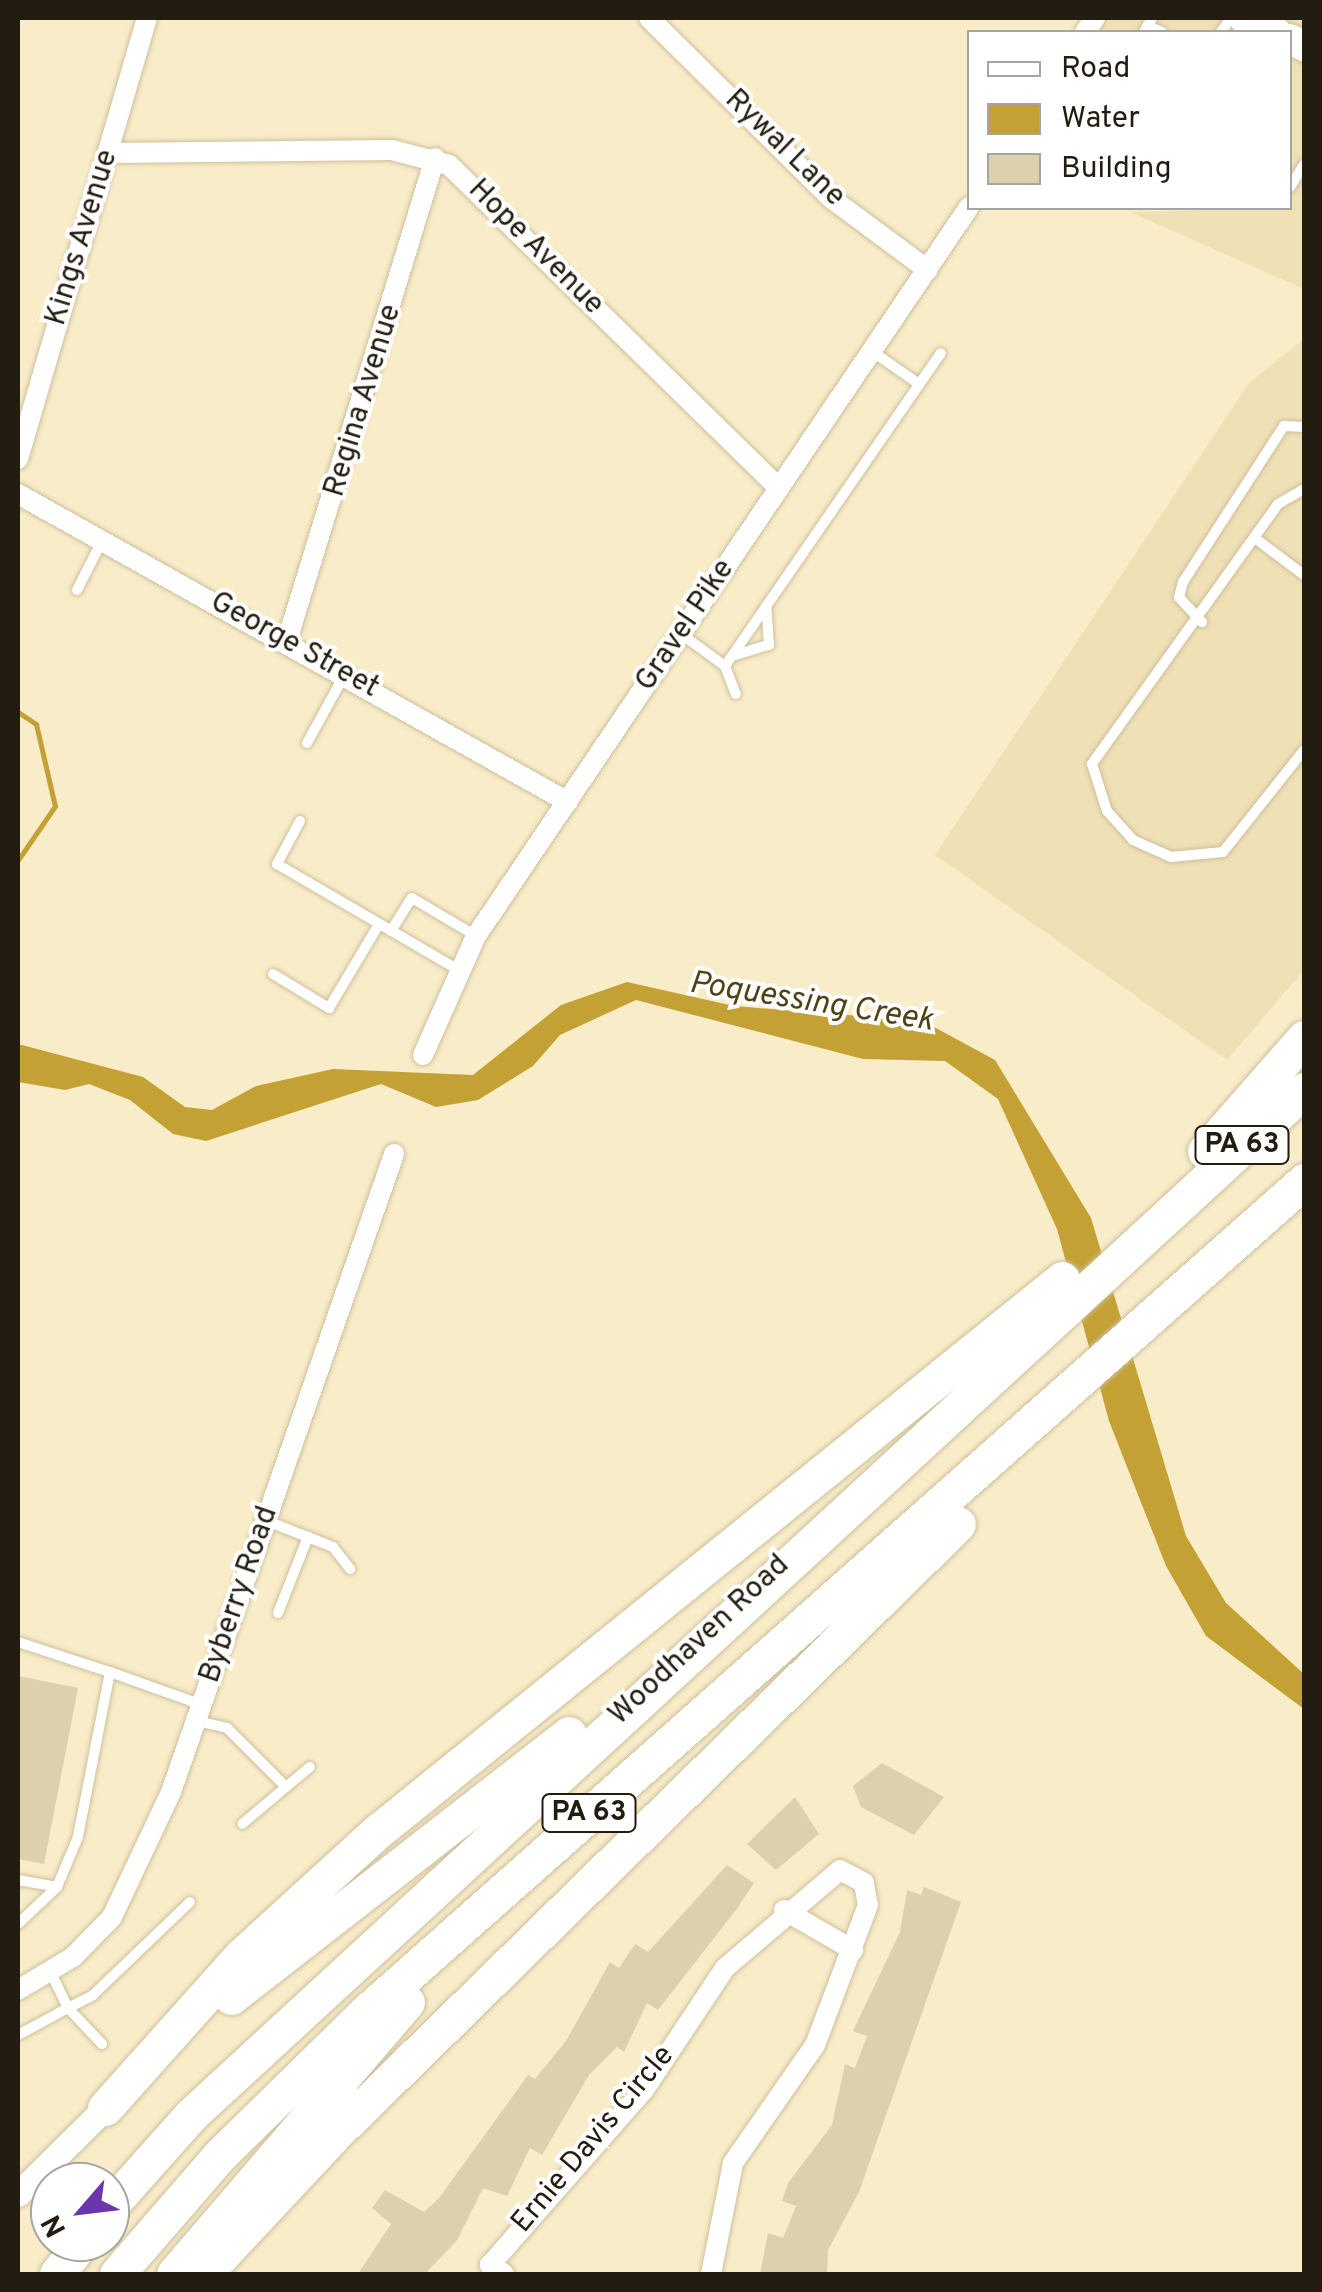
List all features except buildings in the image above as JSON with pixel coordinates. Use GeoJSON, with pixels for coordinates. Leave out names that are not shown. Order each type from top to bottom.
{"type":"FeatureCollection","features":[{"type":"Feature","properties":{"kind":"highway"},"geometry":{"type":"LineString","coordinates":[[1107,1254],[1207,1149],[1304,1038]]}},
{"type":"Feature","properties":{"kind":"highway"},"geometry":{"type":"LineString","coordinates":[[1179,1200],[1304,1062]]}},
{"type":"Feature","properties":{"kind":"highway","name":"Woodhaven Road"},"geometry":{"type":"LineString","coordinates":[[130,2184],[192,2115],[770,1576],[1061,1295],[1107,1254],[1179,1200],[1304,1090]]}},
{"type":"Feature","properties":{"kind":"highway","name":"Woodhaven Road"},"geometry":{"type":"LineString","coordinates":[[117,2274],[288,2086],[549,1848],[1092,1390],[1304,1184]]}},
{"type":"Feature","properties":{"kind":"highway"},"geometry":{"type":"LineString","coordinates":[[1139,1346],[1304,1202]]}},
{"type":"Feature","properties":{"kind":"highway"},"geometry":{"type":"LineString","coordinates":[[104,2108],[242,1955],[378,1831],[1061,1295]]}},
{"type":"Feature","properties":{"kind":"highway"},"geometry":{"type":"LineString","coordinates":[[204,2274],[1092,1390]]}},
{"type":"Feature","properties":{"kind":"highway"},"geometry":{"type":"LineString","coordinates":[[104,2108],[282,1953],[770,1576]]}},
{"type":"Feature","properties":{"kind":"highway"},"geometry":{"type":"LineString","coordinates":[[174,2274],[327,2089],[549,1848]]}},
{"type":"Feature","properties":{"kind":"main road"},"geometry":{"type":"LineString","coordinates":[[1244,18],[1273,30]]}},
{"type":"Feature","properties":{"kind":"street","name":"Kings Avenue"},"geometry":{"type":"LineString","coordinates":[[18,459],[147,18]]}},
{"type":"Feature","properties":{"kind":"street","name":"Rywal Lane"},"geometry":{"type":"LineString","coordinates":[[649,18],[832,199],[928,270]]}},
{"type":"Feature","properties":{"kind":"street","name":"Hope Avenue"},"geometry":{"type":"LineString","coordinates":[[108,153],[392,150],[435,158],[476,185],[779,488]]}},
{"type":"Feature","properties":{"kind":"street","name":"Regina Avenue"},"geometry":{"type":"LineString","coordinates":[[288,642],[435,158]]}},
{"type":"Feature","properties":{"kind":"street","name":"Gravel Pike"},"geometry":{"type":"LineString","coordinates":[[423,1056],[455,968],[968,210]]}},
{"type":"Feature","properties":{"kind":"street","name":"George Street"},"geometry":{"type":"LineString","coordinates":[[18,494],[346,674],[568,802]]}},
{"type":"Feature","properties":{"kind":"street","name":"Byberry Road"},"geometry":{"type":"LineString","coordinates":[[18,1990],[50,1970],[112,1917],[200,1713],[394,1154]]}},
{"type":"Feature","properties":{"kind":"street","name":"Ernie Davis Circle"},"geometry":{"type":"LineString","coordinates":[[492,2271],[644,2090],[725,1968],[820,1879],[854,1875],[868,1904],[853,1950],[802,2069],[733,2163],[712,2274]]}},
{"type":"Feature","properties":{"kind":"street"},"geometry":{"type":"LineString","coordinates":[[784,1910],[853,1950]]}},
{"type":"Feature","properties":{"kind":"street"},"geometry":{"type":"LineString","coordinates":[[18,2194],[104,2108]]}},
{"type":"Feature","properties":{"kind":"lane"},"geometry":{"type":"LineString","coordinates":[[873,352],[920,384]]}},
{"type":"Feature","properties":{"kind":"lane"},"geometry":{"type":"LineString","coordinates":[[736,694],[729,661],[941,353]]}},
{"type":"Feature","properties":{"kind":"lane"},"geometry":{"type":"LineString","coordinates":[[1202,622],[1179,597],[1183,582],[1284,426],[1304,427]]}},
{"type":"Feature","properties":{"kind":"lane"},"geometry":{"type":"LineString","coordinates":[[1304,489],[1258,534],[1202,622],[1092,764],[1107,811],[1132,840],[1171,856],[1223,852],[1304,750]]}},
{"type":"Feature","properties":{"kind":"lane"},"geometry":{"type":"LineString","coordinates":[[1258,534],[1304,574]]}},
{"type":"Feature","properties":{"kind":"lane"},"geometry":{"type":"LineString","coordinates":[[77,590],[102,541]]}},
{"type":"Feature","properties":{"kind":"lane"},"geometry":{"type":"LineString","coordinates":[[729,661],[769,645],[766,606]]}},
{"type":"Feature","properties":{"kind":"lane"},"geometry":{"type":"LineString","coordinates":[[681,634],[729,661]]}},
{"type":"Feature","properties":{"kind":"lane"},"geometry":{"type":"LineString","coordinates":[[307,743],[346,674]]}},
{"type":"Feature","properties":{"kind":"lane"},"geometry":{"type":"LineString","coordinates":[[300,821],[277,864],[455,968]]}},
{"type":"Feature","properties":{"kind":"lane"},"geometry":{"type":"LineString","coordinates":[[391,931],[412,898],[476,936]]}},
{"type":"Feature","properties":{"kind":"lane"},"geometry":{"type":"LineString","coordinates":[[273,974],[329,1008],[379,924]]}},
{"type":"Feature","properties":{"kind":"lane"},"geometry":{"type":"LineString","coordinates":[[266,1521],[333,1547],[350,1569]]}},
{"type":"Feature","properties":{"kind":"lane"},"geometry":{"type":"LineString","coordinates":[[278,1613],[308,1537]]}},
{"type":"Feature","properties":{"kind":"lane"},"geometry":{"type":"LineString","coordinates":[[18,1642],[110,1672],[200,1713],[227,1728],[286,1787]]}},
{"type":"Feature","properties":{"kind":"lane"},"geometry":{"type":"LineString","coordinates":[[18,1924],[56,1887],[78,1837],[110,1672]]}},
{"type":"Feature","properties":{"kind":"lane"},"geometry":{"type":"LineString","coordinates":[[242,1824],[310,1767]]}},
{"type":"Feature","properties":{"kind":"lane"},"geometry":{"type":"LineString","coordinates":[[18,1880],[56,1887]]}},
{"type":"Feature","properties":{"kind":"lane"},"geometry":{"type":"LineString","coordinates":[[18,2036],[93,1995],[190,1902]]}},
{"type":"Feature","properties":{"kind":"lane"},"geometry":{"type":"LineString","coordinates":[[50,1970],[68,2008],[102,2044]]}},
{"type":"Feature","properties":{"kind":"shaded area"},"geometry":{"type":"Polygon","coordinates":[[[1107,18],[1304,18],[1304,289],[1130,212],[1292,210],[1292,30],[1098,30],[1107,18]]]}},
{"type":"Feature","properties":{"kind":"shaded area"},"geometry":{"type":"Polygon","coordinates":[[[1304,339],[1304,970],[1227,1060],[935,855],[1249,383],[1304,339]]]}},
{"type":"Feature","properties":{"kind":"water"},"geometry":{"type":"Polygon","coordinates":[[[627,982],[734,1006],[923,1021],[995,1060],[1091,1218],[1186,1536],[1226,1603],[1304,1674],[1304,1709],[1206,1636],[1166,1566],[1109,1421],[1057,1229],[998,1099],[945,1061],[863,1059],[636,1000],[560,1035],[533,1066],[478,1100],[436,1107],[381,1084],[206,1141],[173,1134],[130,1100],[89,1084],[65,1090],[18,1082],[18,1044],[143,1077],[185,1107],[212,1110],[256,1086],[333,1069],[473,1075],[561,1005],[627,982]]]}},
{"type":"Feature","properties":{"kind":"waterway"},"geometry":{"type":"LineString","coordinates":[[18,712],[36,724],[55,806],[18,860]]}},
{"type":"Feature","properties":{"kind":"water label","name":"Poquessing Creek"},"geometry":{"type":"Point","coordinates":[811,1003]}}]}
